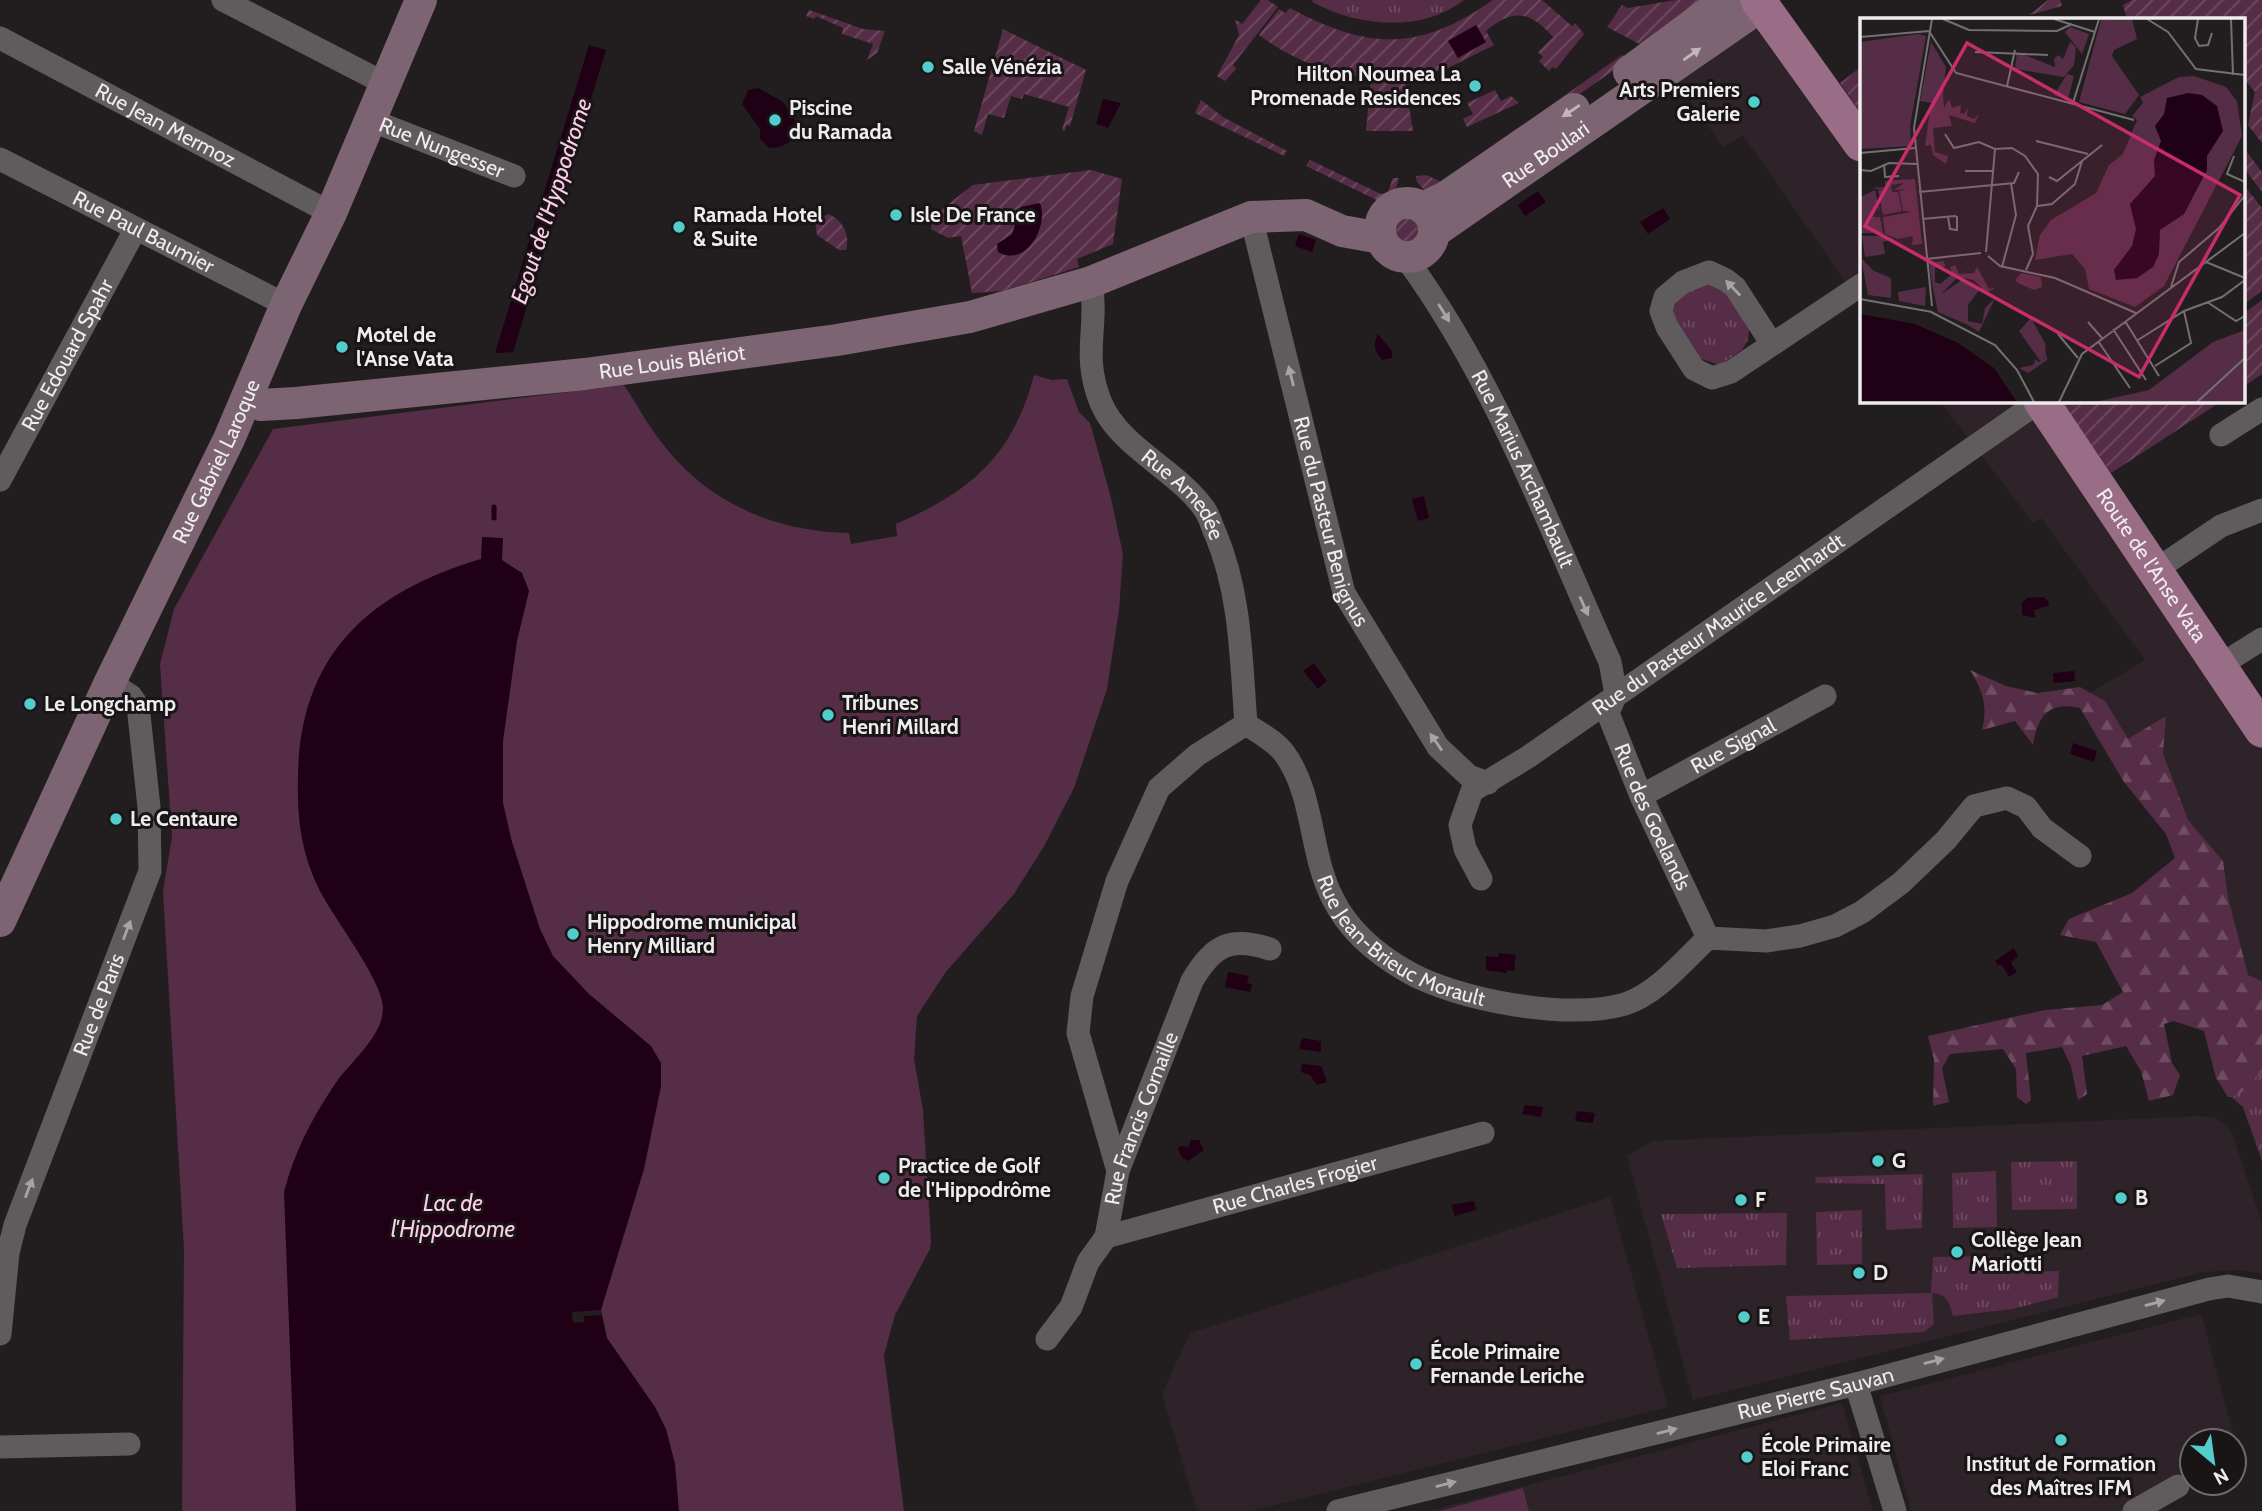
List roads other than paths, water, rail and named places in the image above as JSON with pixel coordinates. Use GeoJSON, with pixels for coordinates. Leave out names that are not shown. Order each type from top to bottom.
{"type":"FeatureCollection","features":[{"type":"Feature","properties":{"kind":"main road"},"geometry":{"type":"LineString","coordinates":[[1760,3],[1860,143]]}},
{"type":"Feature","properties":{"kind":"main road","name":"Route de l'Anse Vata"},"geometry":{"type":"LineString","coordinates":[[2041,402],[2262,730]]}},
{"type":"Feature","properties":{"kind":"street"},"geometry":{"type":"LineString","coordinates":[[223,0],[384,83]]}},
{"type":"Feature","properties":{"kind":"street","name":"Rue Gabriel Laroque"},"geometry":{"type":"LineString","coordinates":[[0,921],[110,682],[247,398],[286,305],[331,213],[368,119],[421,0]]}},
{"type":"Feature","properties":{"kind":"street","name":"Rue Boulari"},"geometry":{"type":"LineString","coordinates":[[1429,220],[1446,197],[1647,59],[1726,0]]}},
{"type":"Feature","properties":{"kind":"street","name":"Rue Boulari"},"geometry":{"type":"LineString","coordinates":[[1429,220],[1760,3]]}},
{"type":"Feature","properties":{"kind":"street","name":"Rue Jean Mermoz"},"geometry":{"type":"LineString","coordinates":[[0,38],[331,213]]}},
{"type":"Feature","properties":{"kind":"street","name":"Rue Nungesser"},"geometry":{"type":"LineString","coordinates":[[368,119],[514,176]]}},
{"type":"Feature","properties":{"kind":"street","name":"Rue Paul Baumier"},"geometry":{"type":"LineString","coordinates":[[0,159],[286,305]]}},
{"type":"Feature","properties":{"kind":"street"},"geometry":{"type":"LineString","coordinates":[[1091,282],[1251,217],[1306,215],[1350,233],[1389,238],[1421,254],[1433,240],[1429,220],[1411,203],[1397,205],[1389,238]]}},
{"type":"Feature","properties":{"kind":"street","name":"Rue du Pasteur Benignus"},"geometry":{"type":"LineString","coordinates":[[1251,217],[1344,593],[1438,747],[1469,776],[1488,783]]}},
{"type":"Feature","properties":{"kind":"street","name":"Rue Edouard Spahr"},"geometry":{"type":"LineString","coordinates":[[0,480],[135,230]]}},
{"type":"Feature","properties":{"kind":"street","name":"Rue Marius Archambault"},"geometry":{"type":"LineString","coordinates":[[1389,238],[1432,293],[1485,385],[1610,662],[1616,694]]}},
{"type":"Feature","properties":{"kind":"street"},"geometry":{"type":"LineString","coordinates":[[1772,344],[1735,287],[1717,275],[1709,272],[1694,276],[1665,297],[1661,310],[1667,327],[1694,369],[1712,378],[1731,372],[1860,286]]}},
{"type":"Feature","properties":{"kind":"street","name":"Rue Louis Blériot"},"geometry":{"type":"LineString","coordinates":[[247,398],[261,405],[296,403],[585,374],[741,354],[970,317],[1091,282]]}},
{"type":"Feature","properties":{"kind":"street","name":"Rue Amedée"},"geometry":{"type":"LineString","coordinates":[[1091,282],[1093,296],[1088,355],[1102,406],[1133,444],[1205,510],[1229,567],[1238,618],[1246,724]]}},
{"type":"Feature","properties":{"kind":"street","name":"Rue du Pasteur Maurice Leenhardt"},"geometry":{"type":"LineString","coordinates":[[1481,879],[1465,849],[1460,824],[1472,792],[2039,402]]}},
{"type":"Feature","properties":{"kind":"street"},"geometry":{"type":"LineString","coordinates":[[2221,435],[2262,409]]}},
{"type":"Feature","properties":{"kind":"street"},"geometry":{"type":"LineString","coordinates":[[2154,570],[2221,526],[2262,510]]}},
{"type":"Feature","properties":{"kind":"street"},"geometry":{"type":"LineString","coordinates":[[2219,666],[2262,639]]}},
{"type":"Feature","properties":{"kind":"street","name":"Rue de Paris"},"geometry":{"type":"LineString","coordinates":[[0,1334],[4,1251],[149,871],[149,807],[138,706],[131,696],[110,682]]}},
{"type":"Feature","properties":{"kind":"street","name":"Rue des Goelands"},"geometry":{"type":"LineString","coordinates":[[1616,694],[1608,713],[1641,796],[1709,938]]}},
{"type":"Feature","properties":{"kind":"street","name":"Rue Signal"},"geometry":{"type":"LineString","coordinates":[[1641,796],[1825,696]]}},
{"type":"Feature","properties":{"kind":"street"},"geometry":{"type":"LineString","coordinates":[[1118,1171],[1078,1033],[1082,996],[1117,881],[1159,788],[1197,755],[1246,724]]}},
{"type":"Feature","properties":{"kind":"street","name":"Rue Jean-Brieuc Morault"},"geometry":{"type":"LineString","coordinates":[[1246,724],[1283,751],[1295,771],[1332,898],[1353,930],[1376,952],[1409,973],[1493,1002],[1539,1008],[1599,1009],[1628,1003],[1650,990],[1709,938]]}},
{"type":"Feature","properties":{"kind":"street"},"geometry":{"type":"LineString","coordinates":[[1709,938],[1766,941],[1800,936],[1835,926],[1862,912],[1901,883],[1946,840],[1974,806],[2007,798],[2026,807],[2042,828],[2080,856]]}},
{"type":"Feature","properties":{"kind":"street","name":"Rue Francis Cornaille"},"geometry":{"type":"LineString","coordinates":[[1047,1339],[1071,1307],[1088,1262],[1106,1237],[1118,1171],[1192,981],[1205,958],[1224,945],[1248,942],[1270,949]]}},
{"type":"Feature","properties":{"kind":"street","name":"Rue Charles Frogier"},"geometry":{"type":"LineString","coordinates":[[1106,1237],[1483,1133]]}},
{"type":"Feature","properties":{"kind":"street","name":"Rue Pierre Sauvan"},"geometry":{"type":"LineString","coordinates":[[1338,1511],[1381,1506],[1856,1384],[2209,1289],[2228,1286],[2262,1292]]}},
{"type":"Feature","properties":{"kind":"street"},"geometry":{"type":"LineString","coordinates":[[1856,1384],[1895,1511]]}},
{"type":"Feature","properties":{"kind":"street"},"geometry":{"type":"LineString","coordinates":[[0,1447],[129,1444]]}},
{"type":"Feature","properties":{"kind":"street"},"geometry":{"type":"LineString","coordinates":[[2134,1511],[2178,1486]]}},
{"type":"Feature","properties":{"kind":"water"},"geometry":{"type":"Polygon","coordinates":[[[1476,25],[1486,42],[1458,58],[1448,41],[1476,25]]]}},
{"type":"Feature","properties":{"kind":"water"},"geometry":{"type":"Polygon","coordinates":[[[589,45],[606,50],[513,352],[495,353],[589,45]]]}},
{"type":"Feature","properties":{"kind":"water","name":"Piscine du Ramada"},"geometry":{"type":"Polygon","coordinates":[[[758,88],[783,102],[798,125],[794,136],[785,145],[769,148],[760,139],[760,129],[742,104],[748,90],[758,88]]]}},
{"type":"Feature","properties":{"kind":"water"},"geometry":{"type":"Polygon","coordinates":[[[1103,99],[1121,103],[1108,128],[1096,124],[1103,99]]]}},
{"type":"Feature","properties":{"kind":"water"},"geometry":{"type":"Polygon","coordinates":[[[1538,191],[1546,202],[1525,216],[1518,205],[1538,191]]]}},
{"type":"Feature","properties":{"kind":"water"},"geometry":{"type":"Polygon","coordinates":[[[1040,203],[1041,223],[1033,242],[1018,254],[998,252],[997,244],[1012,234],[1021,207],[1040,203]]]}},
{"type":"Feature","properties":{"kind":"water"},"geometry":{"type":"Polygon","coordinates":[[[1663,208],[1670,219],[1648,234],[1640,222],[1663,208]]]}},
{"type":"Feature","properties":{"kind":"water"},"geometry":{"type":"Polygon","coordinates":[[[1299,234],[1316,240],[1312,252],[1295,246],[1299,234]]]}},
{"type":"Feature","properties":{"kind":"water"},"geometry":{"type":"Polygon","coordinates":[[[1378,334],[1392,351],[1392,358],[1382,360],[1378,354],[1375,345],[1378,334]]]}},
{"type":"Feature","properties":{"kind":"water"},"geometry":{"type":"Polygon","coordinates":[[[1424,496],[1429,518],[1418,521],[1412,499],[1424,496]]]}},
{"type":"Feature","properties":{"kind":"water","name":"Lac de l'Hippodrome"},"geometry":{"type":"Polygon","coordinates":[[[482,537],[503,538],[502,560],[522,573],[529,591],[517,641],[503,741],[503,803],[512,842],[540,929],[553,956],[589,994],[651,1046],[661,1063],[661,1086],[644,1169],[601,1310],[607,1338],[655,1407],[666,1429],[675,1464],[679,1511],[296,1511],[284,1192],[310,1124],[339,1078],[371,1040],[377,1030],[383,1008],[375,981],[318,887],[307,859],[298,804],[302,731],[312,694],[328,662],[349,634],[375,610],[406,590],[441,573],[481,559],[482,537]]]}},
{"type":"Feature","properties":{"kind":"water"},"geometry":{"type":"Polygon","coordinates":[[[2044,597],[2049,602],[2048,606],[2034,610],[2035,618],[2022,615],[2022,603],[2027,598],[2044,597]]]}},
{"type":"Feature","properties":{"kind":"water"},"geometry":{"type":"Polygon","coordinates":[[[1314,663],[1327,681],[1318,689],[1303,671],[1314,663]]]}},
{"type":"Feature","properties":{"kind":"water"},"geometry":{"type":"Polygon","coordinates":[[[2074,671],[2075,681],[2054,683],[2053,673],[2074,671]]]}},
{"type":"Feature","properties":{"kind":"water"},"geometry":{"type":"Polygon","coordinates":[[[2073,743],[2097,751],[2094,762],[2070,754],[2073,743]]]}},
{"type":"Feature","properties":{"kind":"water"},"geometry":{"type":"Polygon","coordinates":[[[2014,948],[2018,956],[2011,963],[2017,972],[2009,977],[2002,965],[1995,961],[2014,948]]]}},
{"type":"Feature","properties":{"kind":"water"},"geometry":{"type":"Polygon","coordinates":[[[1499,953],[1516,955],[1514,971],[1507,970],[1506,973],[1486,970],[1486,956],[1498,957],[1499,953]]]}},
{"type":"Feature","properties":{"kind":"water"},"geometry":{"type":"Polygon","coordinates":[[[1228,972],[1249,976],[1247,983],[1252,985],[1250,992],[1225,987],[1228,972]]]}},
{"type":"Feature","properties":{"kind":"water"},"geometry":{"type":"Polygon","coordinates":[[[1302,1038],[1321,1041],[1321,1052],[1299,1049],[1302,1038]]]}},
{"type":"Feature","properties":{"kind":"water"},"geometry":{"type":"Polygon","coordinates":[[[1302,1064],[1321,1066],[1327,1082],[1317,1085],[1310,1075],[1301,1072],[1302,1064]]]}},
{"type":"Feature","properties":{"kind":"water"},"geometry":{"type":"Polygon","coordinates":[[[1525,1105],[1543,1107],[1541,1117],[1522,1114],[1525,1105]]]}},
{"type":"Feature","properties":{"kind":"water"},"geometry":{"type":"Polygon","coordinates":[[[1577,1111],[1595,1113],[1593,1123],[1575,1121],[1577,1111]]]}},
{"type":"Feature","properties":{"kind":"water"},"geometry":{"type":"Polygon","coordinates":[[[1191,1140],[1199,1140],[1204,1150],[1188,1161],[1182,1158],[1178,1149],[1180,1146],[1188,1147],[1191,1140]]]}},
{"type":"Feature","properties":{"kind":"water"},"geometry":{"type":"Polygon","coordinates":[[[1474,1201],[1476,1210],[1455,1216],[1451,1205],[1474,1201]]]}},
{"type":"Feature","properties":{"kind":"waterway","name":"Egout de l'Hyppodrome"},"geometry":{"type":"LineString","coordinates":[[494,507],[494,518]]}},
{"type":"Feature","properties":{"kind":"place","name":"Salle Vénézia"},"geometry":{"type":"Point","coordinates":[928,67]}},
{"type":"Feature","properties":{"kind":"place","name":"Hilton Noumea La Promenade Residences"},"geometry":{"type":"Point","coordinates":[1475,86]}},
{"type":"Feature","properties":{"kind":"place","name":"Arts Premiers Galerie"},"geometry":{"type":"Point","coordinates":[1754,102]}},
{"type":"Feature","properties":{"kind":"place","name":"Piscine du Ramada"},"geometry":{"type":"Point","coordinates":[775,120]}},
{"type":"Feature","properties":{"kind":"place","name":"Isle De France"},"geometry":{"type":"Point","coordinates":[896,215]}},
{"type":"Feature","properties":{"kind":"place","name":"Ramada Hotel & Suite"},"geometry":{"type":"Point","coordinates":[679,227]}},
{"type":"Feature","properties":{"kind":"place","name":"Motel de l'Anse Vata"},"geometry":{"type":"Point","coordinates":[342,347]}},
{"type":"Feature","properties":{"kind":"place","name":"Le Longchamp"},"geometry":{"type":"Point","coordinates":[30,704]}},
{"type":"Feature","properties":{"kind":"place","name":"Tribunes Henri Millard"},"geometry":{"type":"Point","coordinates":[828,715]}},
{"type":"Feature","properties":{"kind":"place","name":"Le Centaure"},"geometry":{"type":"Point","coordinates":[116,819]}},
{"type":"Feature","properties":{"kind":"place","name":"Hippodrome municipal Henry Milliard"},"geometry":{"type":"Point","coordinates":[573,934]}},
{"type":"Feature","properties":{"kind":"place","name":"G"},"geometry":{"type":"Point","coordinates":[1878,1161]}},
{"type":"Feature","properties":{"kind":"place","name":"Practice de Golf de l'Hippodrôme"},"geometry":{"type":"Point","coordinates":[884,1178]}},
{"type":"Feature","properties":{"kind":"place","name":"B"},"geometry":{"type":"Point","coordinates":[2121,1198]}},
{"type":"Feature","properties":{"kind":"place","name":"F"},"geometry":{"type":"Point","coordinates":[1741,1200]}},
{"type":"Feature","properties":{"kind":"place","name":"Collège Jean Mariotti"},"geometry":{"type":"Point","coordinates":[1957,1252]}},
{"type":"Feature","properties":{"kind":"place","name":"D"},"geometry":{"type":"Point","coordinates":[1859,1273]}},
{"type":"Feature","properties":{"kind":"place","name":"E"},"geometry":{"type":"Point","coordinates":[1744,1317]}},
{"type":"Feature","properties":{"kind":"place","name":"École Primaire Fernande Leriche"},"geometry":{"type":"Point","coordinates":[1416,1364]}},
{"type":"Feature","properties":{"kind":"place","name":"Institut de Formation des Maîtres IFM"},"geometry":{"type":"Point","coordinates":[2061,1440]}},
{"type":"Feature","properties":{"kind":"place","name":"École Primaire Eloi Franc"},"geometry":{"type":"Point","coordinates":[1747,1457]}}]}
